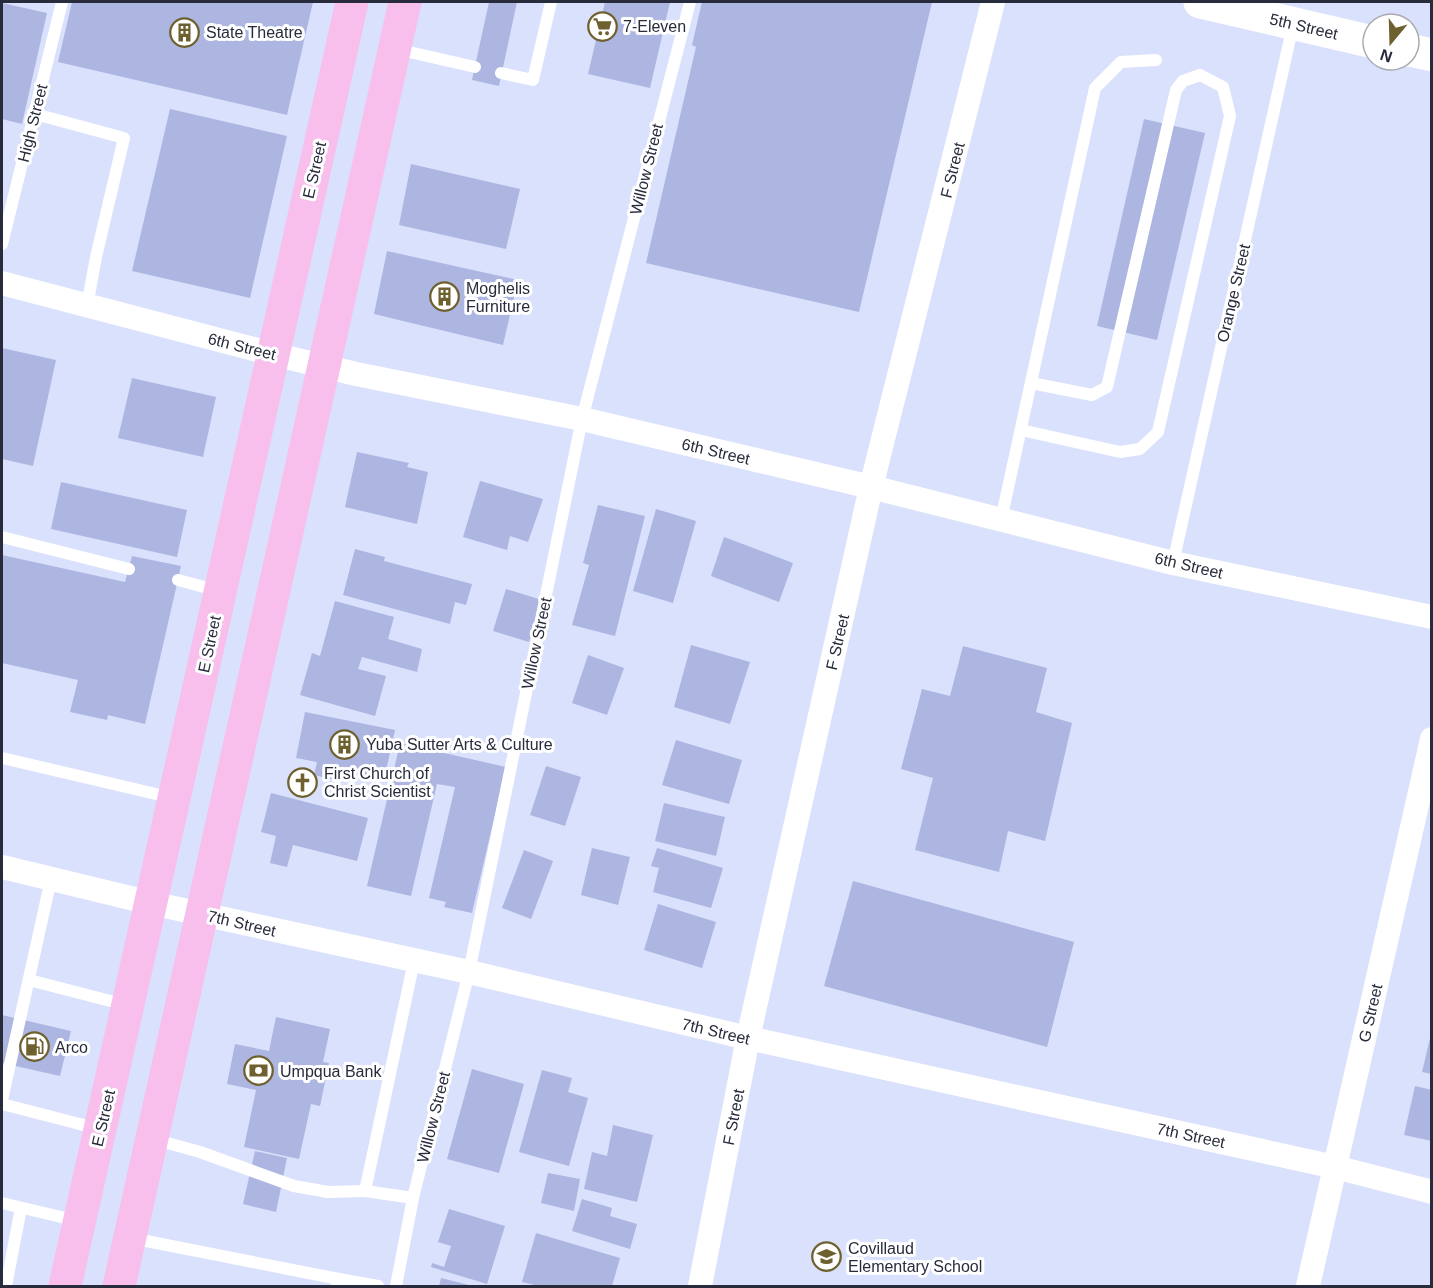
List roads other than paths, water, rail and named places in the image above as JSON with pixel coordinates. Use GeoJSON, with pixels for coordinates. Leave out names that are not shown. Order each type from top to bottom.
{"type":"FeatureCollection","features":[{"type":"Feature","properties":{"kind":"highway","name":"E Street"},"geometry":{"type":"LineString","coordinates":[[65,1287],[352,2]]}},
{"type":"Feature","properties":{"kind":"highway"},"geometry":{"type":"LineString","coordinates":[[119,1287],[405,2]]}},
{"type":"Feature","properties":{"kind":"main road","name":"5th Street"},"geometry":{"type":"LineString","coordinates":[[1200,2],[1361,39]]}},
{"type":"Feature","properties":{"kind":"street","name":"F Street"},"geometry":{"type":"LineString","coordinates":[[700,1287],[748,1038],[871,488],[993,2]]}},
{"type":"Feature","properties":{"kind":"street","name":"6th Street"},"geometry":{"type":"LineString","coordinates":[[2,283],[323,366],[582,419],[1173,563],[1431,617]]}},
{"type":"Feature","properties":{"kind":"street","name":"G Street"},"geometry":{"type":"LineString","coordinates":[[1308,1287],[1431,739]]}},
{"type":"Feature","properties":{"kind":"street","name":"7th Street"},"geometry":{"type":"LineString","coordinates":[[2,867],[151,903],[414,962],[469,972],[748,1038],[1335,1167],[1431,1192]]}},
{"type":"Feature","properties":{"kind":"lane","name":"High Street"},"geometry":{"type":"LineString","coordinates":[[2,244],[62,2]]}},
{"type":"Feature","properties":{"kind":"lane"},"geometry":{"type":"LineString","coordinates":[[501,73],[533,80],[551,2]]}},
{"type":"Feature","properties":{"kind":"lane","name":"Willow Street"},"geometry":{"type":"LineString","coordinates":[[396,1287],[412,1198],[469,972],[582,419],[690,2]]}},
{"type":"Feature","properties":{"kind":"lane","name":"Orange Street"},"geometry":{"type":"LineString","coordinates":[[1173,563],[1293,24]]}},
{"type":"Feature","properties":{"kind":"lane"},"geometry":{"type":"LineString","coordinates":[[395,49],[475,67]]}},
{"type":"Feature","properties":{"kind":"lane"},"geometry":{"type":"LineString","coordinates":[[1001,520],[1095,88],[1121,62],[1156,60]]}},
{"type":"Feature","properties":{"kind":"lane"},"geometry":{"type":"LineString","coordinates":[[1021,430],[1120,452],[1140,449],[1158,432],[1230,116],[1223,87],[1200,75],[1183,81],[1176,90],[1107,387],[1092,395],[1031,383]]}},
{"type":"Feature","properties":{"kind":"lane"},"geometry":{"type":"LineString","coordinates":[[35,114],[124,138],[87,306]]}},
{"type":"Feature","properties":{"kind":"lane"},"geometry":{"type":"LineString","coordinates":[[2,537],[129,569]]}},
{"type":"Feature","properties":{"kind":"lane"},"geometry":{"type":"LineString","coordinates":[[178,580],[220,592]]}},
{"type":"Feature","properties":{"kind":"lane"},"geometry":{"type":"LineString","coordinates":[[2,758],[175,798]]}},
{"type":"Feature","properties":{"kind":"lane"},"geometry":{"type":"LineString","coordinates":[[51,879],[2,1102],[100,1130]]}},
{"type":"Feature","properties":{"kind":"lane"},"geometry":{"type":"LineString","coordinates":[[365,1191],[414,962]]}},
{"type":"Feature","properties":{"kind":"lane"},"geometry":{"type":"LineString","coordinates":[[29,980],[128,1005]]}},
{"type":"Feature","properties":{"kind":"lane"},"geometry":{"type":"LineString","coordinates":[[152,1139],[200,1152],[294,1186],[328,1192],[365,1191],[412,1198]]}},
{"type":"Feature","properties":{"kind":"lane"},"geometry":{"type":"LineString","coordinates":[[2,1203],[80,1221]]}},
{"type":"Feature","properties":{"kind":"lane"},"geometry":{"type":"LineString","coordinates":[[6,1287],[21,1208]]}},
{"type":"Feature","properties":{"kind":"lane"},"geometry":{"type":"LineString","coordinates":[[130,1238],[338,1283],[378,1287]]}},
{"type":"Feature","properties":{"kind":"place","name":"7-Eleven"},"geometry":{"type":"Point","coordinates":[602,26]}},
{"type":"Feature","properties":{"kind":"place","name":"State Theatre"},"geometry":{"type":"Point","coordinates":[185,32]}},
{"type":"Feature","properties":{"kind":"place","name":"Moghelis Furniture"},"geometry":{"type":"Point","coordinates":[445,297]}},
{"type":"Feature","properties":{"kind":"place","name":"Yuba Sutter Arts & Culture"},"geometry":{"type":"Point","coordinates":[345,744]}},
{"type":"Feature","properties":{"kind":"place","name":"First Church of Christ Scientist"},"geometry":{"type":"Point","coordinates":[303,782]}},
{"type":"Feature","properties":{"kind":"place","name":"Arco"},"geometry":{"type":"Point","coordinates":[34,1047]}},
{"type":"Feature","properties":{"kind":"place","name":"Umpqua Bank"},"geometry":{"type":"Point","coordinates":[259,1071]}},
{"type":"Feature","properties":{"kind":"place","name":"Covillaud Elementary School"},"geometry":{"type":"Point","coordinates":[827,1257]}}]}
